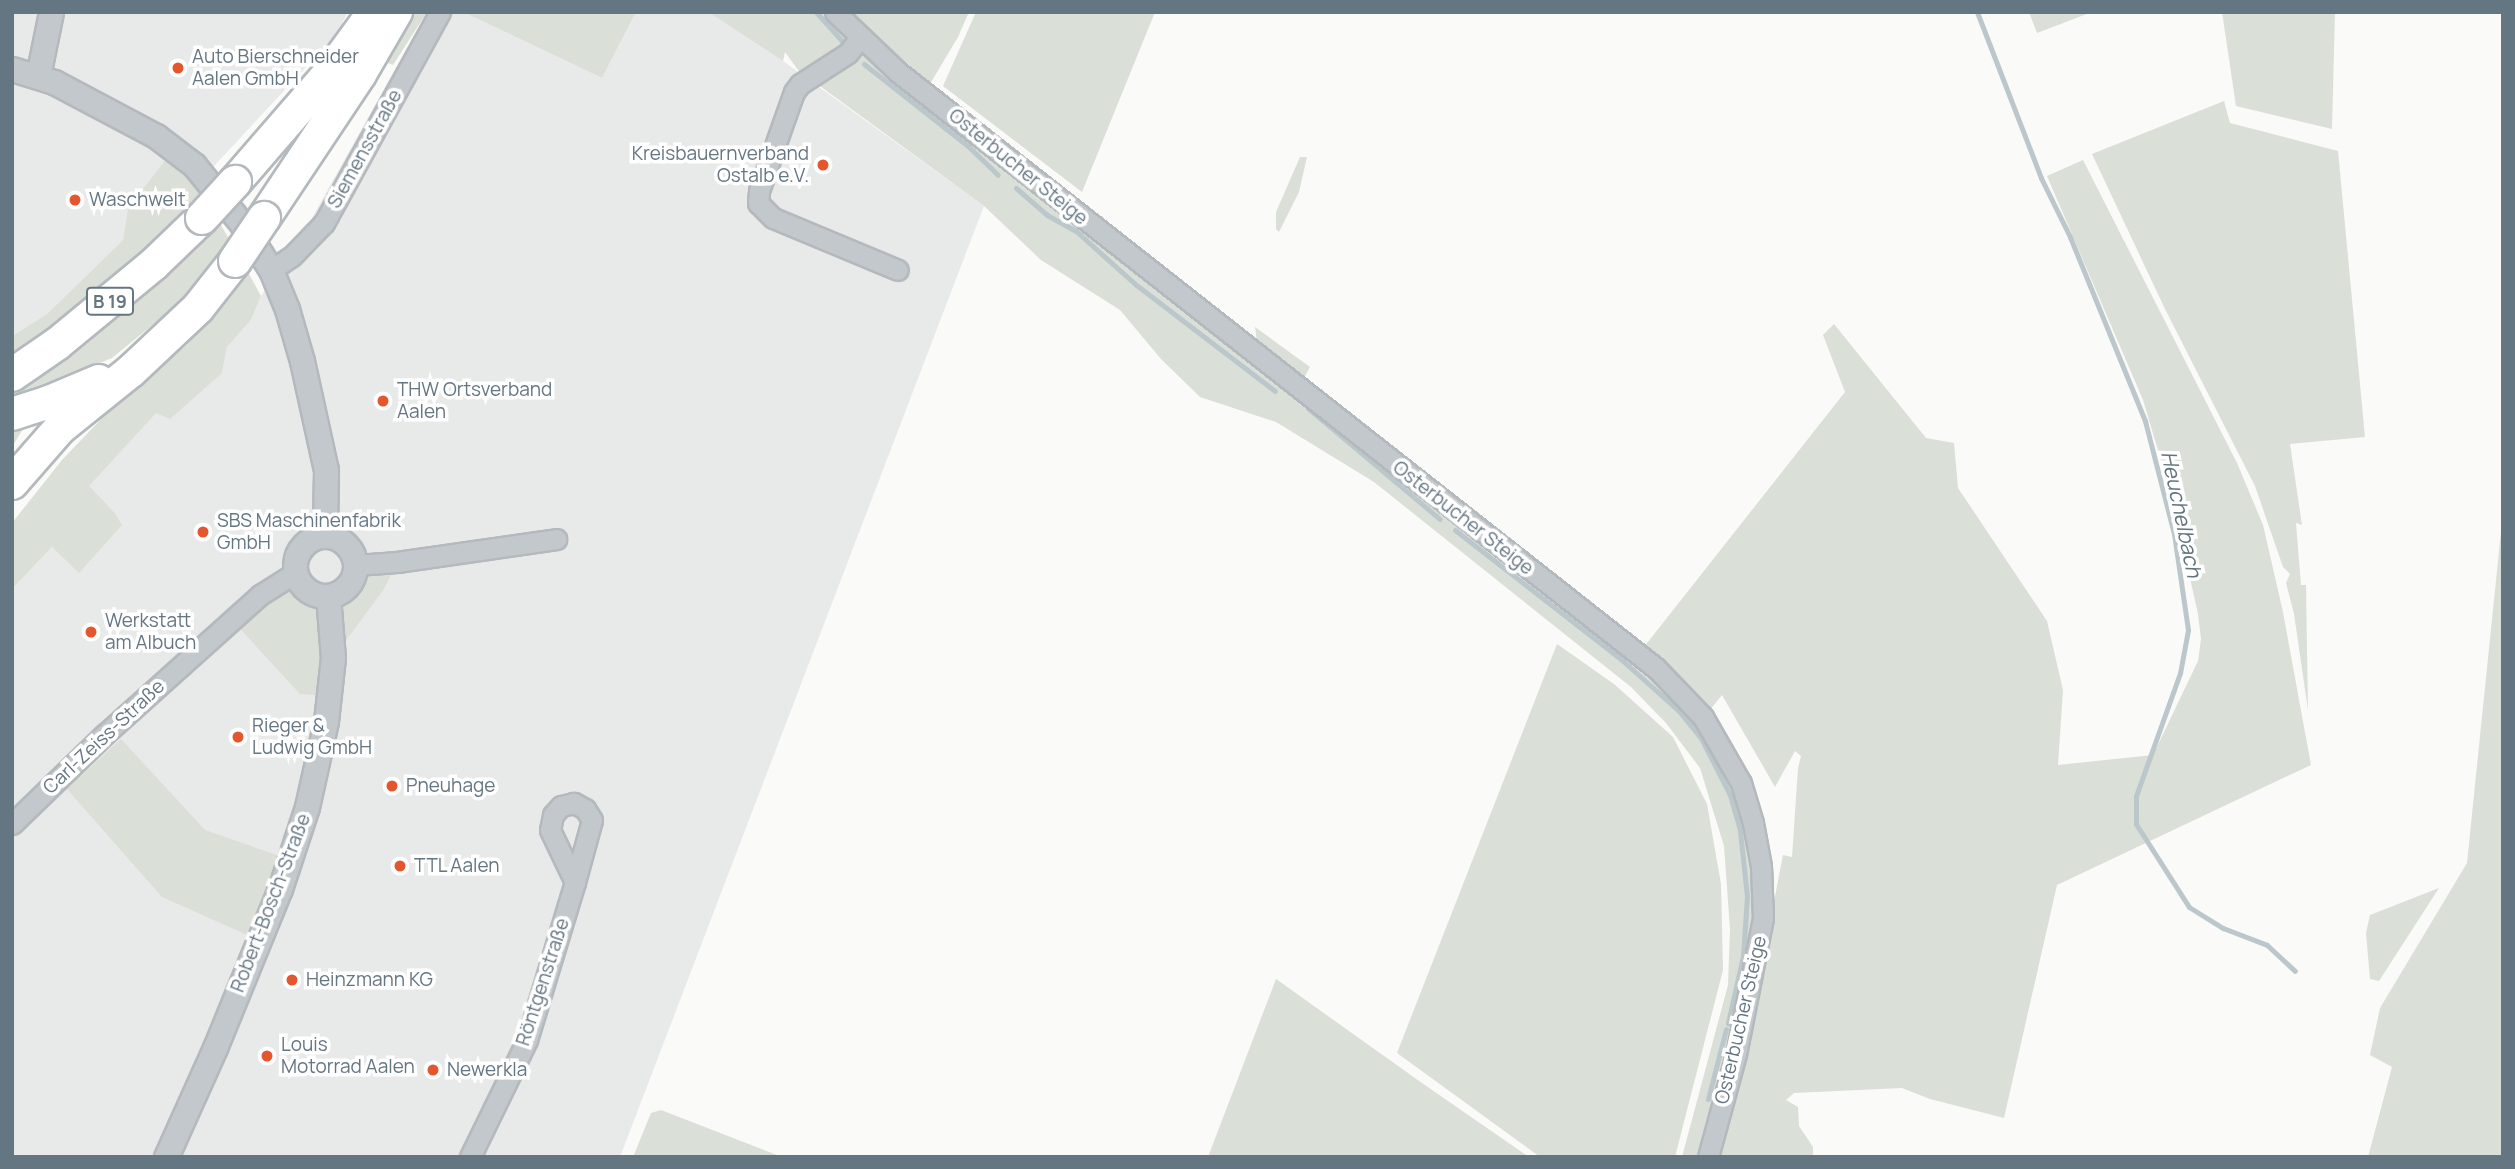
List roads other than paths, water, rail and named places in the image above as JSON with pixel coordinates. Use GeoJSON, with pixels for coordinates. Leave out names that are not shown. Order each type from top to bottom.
{"type":"FeatureCollection","features":[{"type":"Feature","properties":{"kind":"highway","name":"B 19"},"geometry":{"type":"LineString","coordinates":[[12,375],[57,344],[136,279],[202,218],[331,71],[374,12]]}},
{"type":"Feature","properties":{"kind":"highway"},"geometry":{"type":"LineString","coordinates":[[12,482],[60,428],[159,346],[198,308],[235,261],[360,75],[396,12]]}},
{"type":"Feature","properties":{"kind":"highway"},"geometry":{"type":"LineString","coordinates":[[12,414],[81,390],[159,346]]}},
{"type":"Feature","properties":{"kind":"street"},"geometry":{"type":"LineString","coordinates":[[38,76],[51,12]]}},
{"type":"Feature","properties":{"kind":"street","name":"Siemensstraße"},"geometry":{"type":"LineString","coordinates":[[271,270],[292,256],[324,223],[440,12]]}},
{"type":"Feature","properties":{"kind":"street","name":"Osterbucher Steige"},"geometry":{"type":"LineString","coordinates":[[835,12],[860,38],[1076,213],[1656,668],[1703,717],[1741,783],[1753,823],[1761,866],[1763,918],[1735,1054],[1708,1157]]}},
{"type":"Feature","properties":{"kind":"street"},"geometry":{"type":"LineString","coordinates":[[860,38],[848,53],[800,85],[794,93],[758,191],[758,202],[773,218],[898,270]]}},
{"type":"Feature","properties":{"kind":"street"},"geometry":{"type":"LineString","coordinates":[[12,69],[38,76],[156,136],[194,165],[242,224],[271,270],[287,309],[318,426],[326,470],[325,535]]}},
{"type":"Feature","properties":{"kind":"street"},"geometry":{"type":"LineString","coordinates":[[325,535],[346,544],[355,565],[353,578],[347,587],[328,596],[306,591],[295,573],[294,560],[301,546],[312,538],[325,535]]}},
{"type":"Feature","properties":{"kind":"street"},"geometry":{"type":"LineString","coordinates":[[355,565],[397,562],[556,538]]}},
{"type":"Feature","properties":{"kind":"street","name":"Carl-Zeiss-Straße"},"geometry":{"type":"LineString","coordinates":[[12,824],[104,735],[260,595],[295,573]]}},
{"type":"Feature","properties":{"kind":"street","name":"Robert-Bosch-Straße"},"geometry":{"type":"LineString","coordinates":[[166,1157],[275,901],[307,807],[326,721],[333,658],[328,596]]}},
{"type":"Feature","properties":{"kind":"street","name":"Röntgenstraße"},"geometry":{"type":"LineString","coordinates":[[470,1157],[527,1040],[575,881]]}},
{"type":"Feature","properties":{"kind":"waterway"},"geometry":{"type":"LineString","coordinates":[[816,12],[841,40]]}},
{"type":"Feature","properties":{"kind":"waterway","name":"Heuchelbach"},"geometry":{"type":"LineString","coordinates":[[1977,12],[2041,178],[2070,237],[2145,421],[2174,534],[2188,630],[2180,673],[2136,796],[2136,824],[2189,907],[2223,928],[2267,945],[2295,971]]}},
{"type":"Feature","properties":{"kind":"waterway"},"geometry":{"type":"LineString","coordinates":[[864,64],[969,147],[998,175]]}},
{"type":"Feature","properties":{"kind":"waterway"},"geometry":{"type":"LineString","coordinates":[[1016,188],[1047,215],[1076,231],[1135,284],[1275,391]]}},
{"type":"Feature","properties":{"kind":"waterway"},"geometry":{"type":"LineString","coordinates":[[1308,408],[1440,519]]}},
{"type":"Feature","properties":{"kind":"waterway"},"geometry":{"type":"LineString","coordinates":[[1455,530],[1623,661],[1679,711],[1701,738],[1730,795],[1740,831],[1747,896],[1743,956],[1728,1023]]}},
{"type":"Feature","properties":{"kind":"waterway"},"geometry":{"type":"LineString","coordinates":[[1708,1099],[1726,1029]]}},
{"type":"Feature","properties":{"kind":"place","name":"Auto Bierschneider Aalen GmbH"},"geometry":{"type":"Point","coordinates":[178,68]}},
{"type":"Feature","properties":{"kind":"place","name":"Kreisbauernverband Ostalb e.V."},"geometry":{"type":"Point","coordinates":[823,165]}},
{"type":"Feature","properties":{"kind":"place","name":"Waschwelt"},"geometry":{"type":"Point","coordinates":[75,200]}},
{"type":"Feature","properties":{"kind":"place","name":"THW Ortsverband Aalen"},"geometry":{"type":"Point","coordinates":[383,401]}},
{"type":"Feature","properties":{"kind":"place","name":"SBS Maschinenfabrik GmbH"},"geometry":{"type":"Point","coordinates":[203,532]}},
{"type":"Feature","properties":{"kind":"place","name":"Werkstatt am Albuch"},"geometry":{"type":"Point","coordinates":[91,632]}},
{"type":"Feature","properties":{"kind":"place","name":"Rieger & Ludwig GmbH"},"geometry":{"type":"Point","coordinates":[238,737]}},
{"type":"Feature","properties":{"kind":"place","name":"Pneuhage"},"geometry":{"type":"Point","coordinates":[392,786]}},
{"type":"Feature","properties":{"kind":"place","name":"TTL Aalen"},"geometry":{"type":"Point","coordinates":[400,866]}},
{"type":"Feature","properties":{"kind":"place","name":"Heinzmann KG"},"geometry":{"type":"Point","coordinates":[292,980]}},
{"type":"Feature","properties":{"kind":"place","name":"Louis Motorrad Aalen"},"geometry":{"type":"Point","coordinates":[267,1056]}},
{"type":"Feature","properties":{"kind":"place","name":"Newerkla"},"geometry":{"type":"Point","coordinates":[433,1070]}}]}
